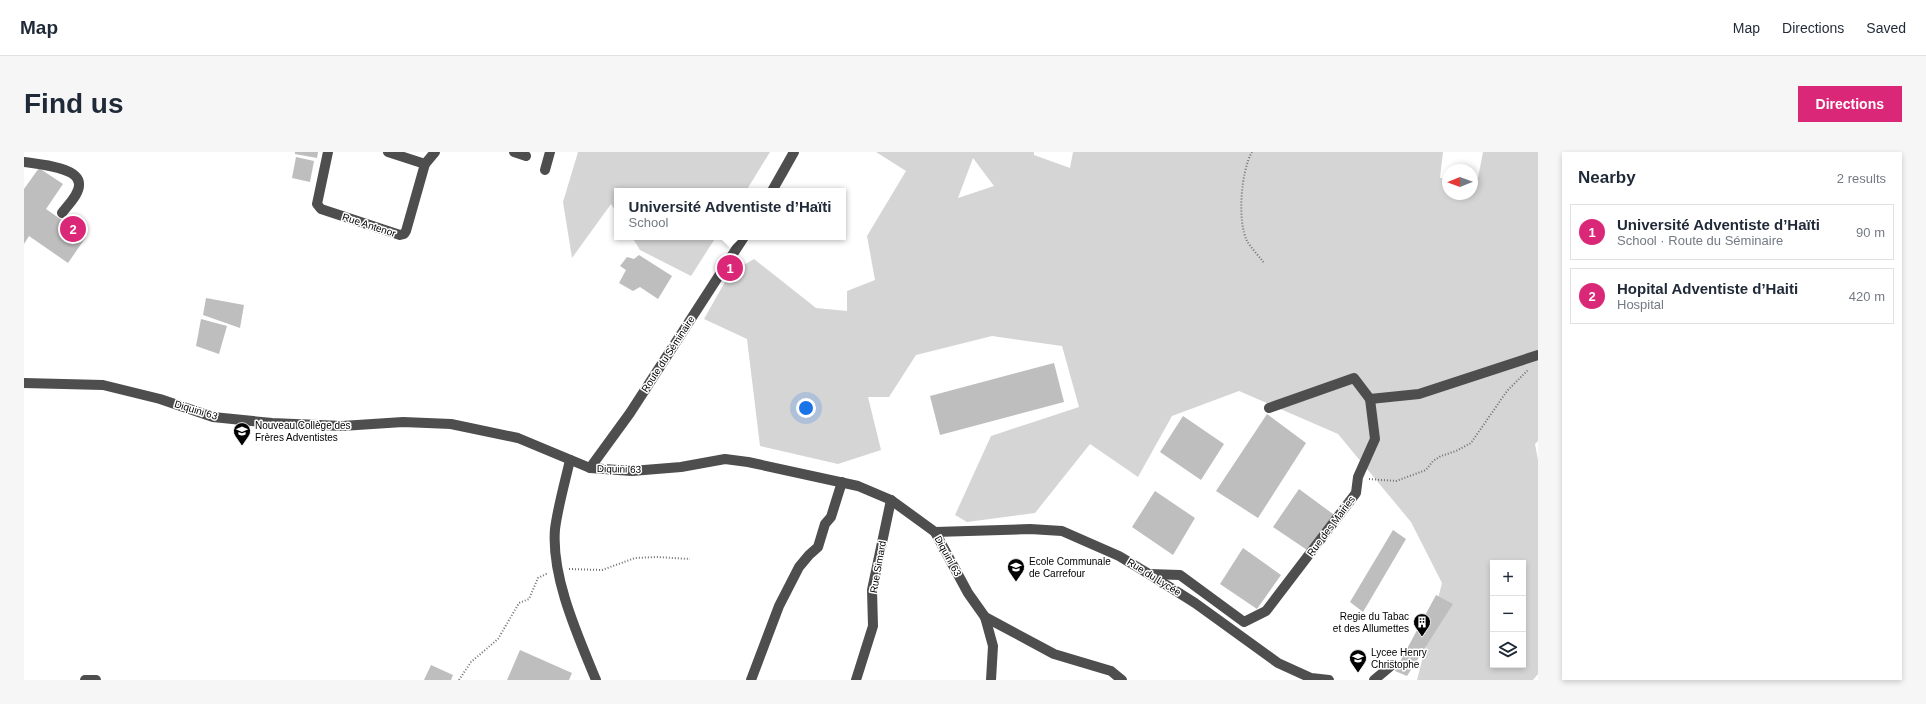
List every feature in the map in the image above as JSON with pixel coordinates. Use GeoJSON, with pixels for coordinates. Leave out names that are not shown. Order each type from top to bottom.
{"type":"FeatureCollection","features":[{"type":"Feature","properties":{"kind":"street","name":"Rue Antenor"},"geometry":{"type":"LineString","coordinates":[[328,152],[317,204],[318,207],[400,235],[404,234],[406,231],[425,164]]}},
{"type":"Feature","properties":{"kind":"street"},"geometry":{"type":"LineString","coordinates":[[388,152],[425,164],[435,152]]}},
{"type":"Feature","properties":{"kind":"street"},"geometry":{"type":"LineString","coordinates":[[514,152],[526,156]]}},
{"type":"Feature","properties":{"kind":"street"},"geometry":{"type":"LineString","coordinates":[[545,170],[550,152]]}},
{"type":"Feature","properties":{"kind":"street"},"geometry":{"type":"LineString","coordinates":[[774,188],[794,152]]}},
{"type":"Feature","properties":{"kind":"street"},"geometry":{"type":"LineString","coordinates":[[24,162],[66,170],[75,175],[80,185],[77,192],[62,213]]}},
{"type":"Feature","properties":{"kind":"street","name":"Route du Séminaire"},"geometry":{"type":"LineString","coordinates":[[590,468],[630,413],[742,240]]}},
{"type":"Feature","properties":{"kind":"street"},"geometry":{"type":"LineString","coordinates":[[1269,408],[1354,378],[1370,399],[1419,394],[1538,355]]}},
{"type":"Feature","properties":{"kind":"street","name":"Diquini 63"},"geometry":{"type":"LineString","coordinates":[[24,384],[103,385],[160,399],[213,417],[228,419],[342,426],[403,422],[451,424],[518,438],[590,468],[632,471],[681,467],[725,459],[748,462],[801,475],[842,482],[872,491],[891,500],[936,532],[968,593],[985,617],[1054,654],[1111,671],[1122,680]]}},
{"type":"Feature","properties":{"kind":"street","name":"Rue des Mairies"},"geometry":{"type":"LineString","coordinates":[[1149,574],[1180,575],[1244,622],[1266,611],[1356,492],[1358,477],[1375,439],[1370,399]]}},
{"type":"Feature","properties":{"kind":"street"},"geometry":{"type":"LineString","coordinates":[[570,460],[555,529],[557,569],[577,633],[596,680]]}},
{"type":"Feature","properties":{"kind":"street"},"geometry":{"type":"LineString","coordinates":[[751,680],[779,606],[799,567],[818,547],[825,524],[831,517],[842,482]]}},
{"type":"Feature","properties":{"kind":"street","name":"Rue Simard"},"geometry":{"type":"LineString","coordinates":[[856,680],[873,626],[872,590],[891,500]]}},
{"type":"Feature","properties":{"kind":"street","name":"Rue du Lycée"},"geometry":{"type":"LineString","coordinates":[[936,532],[1030,529],[1062,531],[1119,556],[1149,574],[1195,603],[1278,663],[1312,678],[1329,680]]}},
{"type":"Feature","properties":{"kind":"street"},"geometry":{"type":"LineString","coordinates":[[985,617],[993,646],[991,680]]}},
{"type":"Feature","properties":{"kind":"street"},"geometry":{"type":"LineString","coordinates":[[1374,680],[1392,665]]}},
{"type":"Feature","properties":{"kind":"street"},"geometry":{"type":"LineString","coordinates":[[85,680],[96,680]]}},
{"type":"Feature","properties":{"kind":"path"},"geometry":{"type":"LineString","coordinates":[[1252,152],[1244,179],[1241,204],[1243,223],[1246,240],[1264,263]]}},
{"type":"Feature","properties":{"kind":"path"},"geometry":{"type":"LineString","coordinates":[[1358,477],[1396,481],[1426,470],[1433,461],[1441,456],[1456,451],[1471,443],[1507,392],[1531,367]]}},
{"type":"Feature","properties":{"kind":"shaded area"},"geometry":{"type":"Polygon","coordinates":[[[578,152],[770,152],[748,188],[614,188],[614,208],[611,204],[572,258],[563,202],[578,152]]]}},
{"type":"Feature","properties":{"kind":"shaded area"},"geometry":{"type":"Polygon","coordinates":[[[876,152],[1034,152],[1034,155],[1070,168],[1073,152],[1443,152],[1440,178],[1442,178],[1442,200],[1478,200],[1478,178],[1483,152],[1538,152],[1538,441],[1535,444],[1538,460],[1538,674],[1533,680],[1417,680],[1442,583],[1411,522],[1338,434],[1239,391],[1172,416],[1138,477],[1090,444],[1035,513],[967,522],[955,515],[991,436],[1079,407],[1062,346],[992,336],[916,355],[889,397],[868,397],[881,450],[838,464],[760,446],[747,339],[704,319],[730,273],[754,259],[816,308],[847,311],[847,291],[875,280],[867,236],[906,171],[876,152]],[[973,158],[958,198],[994,186],[973,158]]]}},
{"type":"Feature","properties":{"kind":"shaded area"},"geometry":{"type":"Polygon","coordinates":[[[634,240],[714,240],[691,276],[640,250],[634,240]]]}},
{"type":"Feature","properties":{"kind":"building"},"geometry":{"type":"Polygon","coordinates":[[[295,152],[318,152],[317,158],[295,154],[295,152]]]}},
{"type":"Feature","properties":{"kind":"building"},"geometry":{"type":"Polygon","coordinates":[[[296,157],[314,161],[310,182],[292,178],[296,157]]]}},
{"type":"Feature","properties":{"kind":"building"},"geometry":{"type":"Polygon","coordinates":[[[39,168],[63,184],[46,209],[86,237],[68,263],[29,236],[24,244],[24,189],[39,168]]]}},
{"type":"Feature","properties":{"kind":"building"},"geometry":{"type":"Polygon","coordinates":[[[639,255],[672,276],[658,299],[640,287],[633,291],[619,283],[626,270],[620,266],[627,257],[634,259],[639,255]]]}},
{"type":"Feature","properties":{"kind":"building"},"geometry":{"type":"Polygon","coordinates":[[[206,298],[244,305],[240,328],[203,315],[206,298]]]}},
{"type":"Feature","properties":{"kind":"building"},"geometry":{"type":"Polygon","coordinates":[[[201,319],[227,326],[219,354],[196,346],[201,319]]]}},
{"type":"Feature","properties":{"kind":"building"},"geometry":{"type":"Polygon","coordinates":[[[1054,363],[1064,402],[940,435],[930,396],[1054,363]]]}},
{"type":"Feature","properties":{"kind":"building"},"geometry":{"type":"Polygon","coordinates":[[[1267,414],[1306,443],[1258,518],[1216,491],[1267,414]]]}},
{"type":"Feature","properties":{"kind":"building"},"geometry":{"type":"Polygon","coordinates":[[[1183,416],[1224,444],[1201,480],[1160,452],[1183,416]]]}},
{"type":"Feature","properties":{"kind":"building"},"geometry":{"type":"Polygon","coordinates":[[[1299,489],[1337,517],[1313,554],[1273,527],[1299,489]]]}},
{"type":"Feature","properties":{"kind":"building"},"geometry":{"type":"Polygon","coordinates":[[[1155,491],[1195,518],[1173,555],[1132,527],[1155,491]]]}},
{"type":"Feature","properties":{"kind":"building"},"geometry":{"type":"Polygon","coordinates":[[[1393,530],[1406,539],[1363,612],[1350,602],[1393,530]]]}},
{"type":"Feature","properties":{"kind":"building"},"geometry":{"type":"Polygon","coordinates":[[[1243,548],[1281,575],[1257,609],[1220,584],[1243,548]]]}},
{"type":"Feature","properties":{"kind":"building","name":"Regie du Tabac et des Allumettes"},"geometry":{"type":"Polygon","coordinates":[[[1436,595],[1453,604],[1407,676],[1395,671],[1436,595]]]}},
{"type":"Feature","properties":{"kind":"building"},"geometry":{"type":"Polygon","coordinates":[[[520,650],[572,673],[569,680],[507,680],[520,650]]]}},
{"type":"Feature","properties":{"kind":"building"},"geometry":{"type":"Polygon","coordinates":[[[431,665],[453,675],[451,680],[424,680],[431,665]]]}},
{"type":"Feature","properties":{"kind":"place","name":"Hopital Adventiste d’Haiti"},"geometry":{"type":"Point","coordinates":[73,229]}},
{"type":"Feature","properties":{"kind":"place","name":"Université Adventiste d’Haïti"},"geometry":{"type":"Point","coordinates":[730,268]}},
{"type":"Feature","properties":{"kind":"place","name":"Nouveau Collège des Frères Adventistes"},"geometry":{"type":"Point","coordinates":[242,446]}},
{"type":"Feature","properties":{"kind":"place","name":"Ecole Communale de Carrefour"},"geometry":{"type":"Point","coordinates":[1016,582]}},
{"type":"Feature","properties":{"kind":"place","name":"Regie du Tabac et des Allumettes"},"geometry":{"type":"Point","coordinates":[1422,637]}},
{"type":"Feature","properties":{"kind":"place","name":"Lycee Henry Christophe"},"geometry":{"type":"Point","coordinates":[1358,673]}}]}
